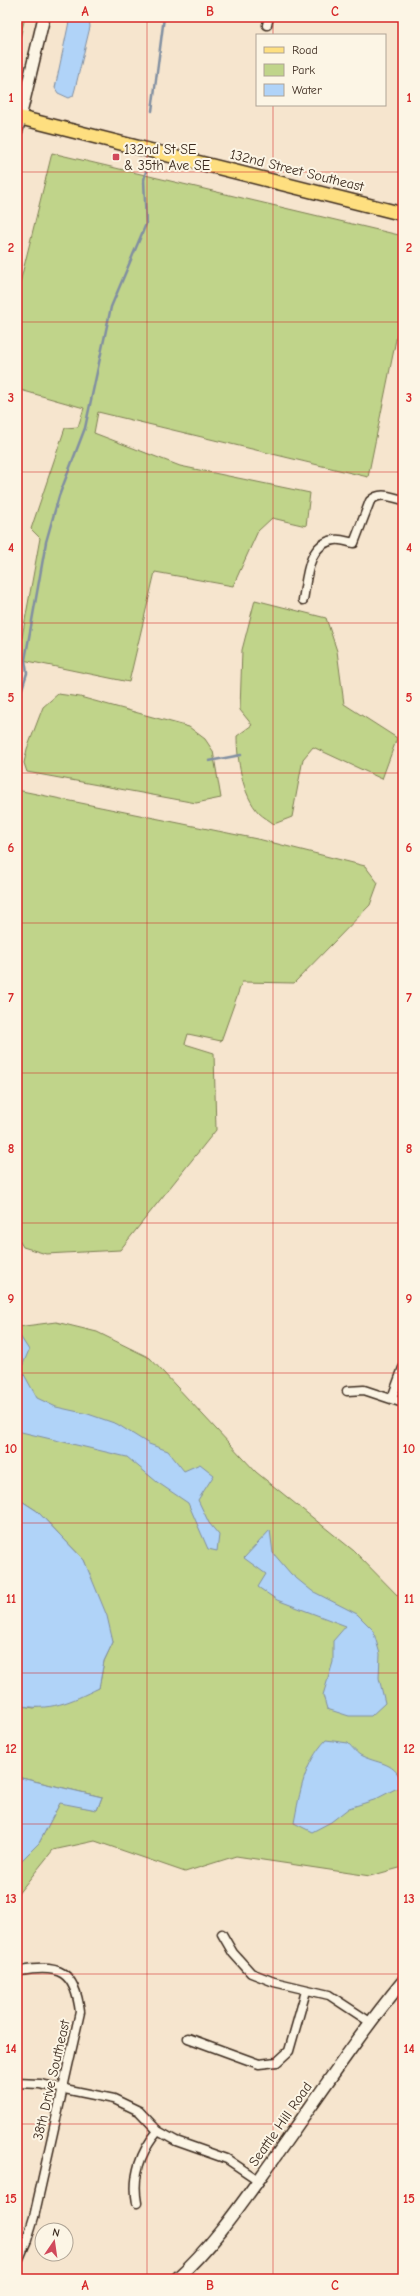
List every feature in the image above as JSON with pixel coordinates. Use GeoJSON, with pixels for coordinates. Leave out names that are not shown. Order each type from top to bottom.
{"type":"FeatureCollection","features":[{"type":"Feature","properties":{"kind":"main road"},"geometry":{"type":"LineString","coordinates":[[18,120],[44,17]]}},
{"type":"Feature","properties":{"kind":"main road","name":"132nd Street Southeast"},"geometry":{"type":"LineString","coordinates":[[18,120],[403,214]]}},
{"type":"Feature","properties":{"kind":"main road","name":"Seattle Hill Road"},"geometry":{"type":"LineString","coordinates":[[176,2279],[195,2262],[213,2241],[370,2022],[403,1981]]}},
{"type":"Feature","properties":{"kind":"street"},"geometry":{"type":"LineString","coordinates":[[303,600],[314,552],[334,540],[354,543],[370,501],[375,497],[382,495],[403,500]]}},
{"type":"Feature","properties":{"kind":"street"},"geometry":{"type":"LineString","coordinates":[[392,1398],[403,1368]]}},
{"type":"Feature","properties":{"kind":"street"},"geometry":{"type":"LineString","coordinates":[[347,1392],[364,1390],[392,1398],[403,1403]]}},
{"type":"Feature","properties":{"kind":"street"},"geometry":{"type":"LineString","coordinates":[[222,1934],[233,1953],[251,1973],[274,1982],[306,1991],[329,1995],[370,2022]]}},
{"type":"Feature","properties":{"kind":"street","name":"38th Drive Southeast"},"geometry":{"type":"LineString","coordinates":[[18,2261],[27,2240],[34,2217],[80,2012],[78,1993],[69,1978],[56,1969],[40,1967],[21,1971]]}},
{"type":"Feature","properties":{"kind":"street"},"geometry":{"type":"LineString","coordinates":[[188,2038],[259,2064],[277,2062],[289,2051],[306,1991]]}},
{"type":"Feature","properties":{"kind":"street"},"geometry":{"type":"LineString","coordinates":[[17,2083],[62,2089],[114,2099],[139,2110],[158,2131],[176,2141],[227,2159],[258,2180]]}},
{"type":"Feature","properties":{"kind":"street"},"geometry":{"type":"LineString","coordinates":[[138,2202],[135,2188],[142,2152],[158,2131]]}},
{"type":"Feature","properties":{"kind":"green space"},"geometry":{"type":"Polygon","coordinates":[[[17,17],[25,17],[17,51],[17,17]]]}},
{"type":"Feature","properties":{"kind":"green space"},"geometry":{"type":"Polygon","coordinates":[[[52,153],[403,236],[403,305],[368,477],[98,412],[94,433],[180,466],[310,493],[306,526],[272,518],[258,531],[233,586],[155,572],[129,682],[18,659],[40,538],[31,529],[65,428],[78,427],[84,408],[17,389],[17,295],[52,153]]]}},
{"type":"Feature","properties":{"kind":"green space"},"geometry":{"type":"Polygon","coordinates":[[[255,600],[326,618],[337,651],[344,704],[397,738],[382,779],[313,747],[303,759],[292,817],[274,824],[259,813],[248,797],[239,766],[238,755],[237,736],[252,725],[240,710],[242,650],[255,600]]]}},
{"type":"Feature","properties":{"kind":"green space"},"geometry":{"type":"Polygon","coordinates":[[[58,694],[80,697],[189,727],[205,739],[213,751],[221,798],[196,803],[27,772],[24,763],[27,749],[43,707],[58,694]]]}},
{"type":"Feature","properties":{"kind":"green space"},"geometry":{"type":"Polygon","coordinates":[[[17,790],[262,840],[365,866],[378,883],[370,905],[294,983],[242,982],[221,1041],[188,1034],[185,1044],[214,1053],[216,1130],[120,1250],[46,1254],[23,1247],[17,1237],[17,790]]]}},
{"type":"Feature","properties":{"kind":"green space"},"geometry":{"type":"Polygon","coordinates":[[[56,1322],[97,1332],[150,1358],[256,1472],[354,1551],[403,1601],[403,1867],[370,1876],[236,1856],[185,1872],[95,1841],[53,1850],[17,1895],[17,1865],[39,1843],[60,1802],[97,1810],[102,1797],[17,1777],[17,1705],[34,1708],[99,1688],[104,1661],[113,1642],[84,1560],[37,1511],[17,1498],[17,1327],[56,1322]]]}},
{"type":"Feature","properties":{"kind":"water"},"geometry":{"type":"Polygon","coordinates":[[[70,17],[89,17],[90,27],[73,96],[69,98],[58,93],[55,88],[70,17]]]}},
{"type":"Feature","properties":{"kind":"water"},"geometry":{"type":"Polygon","coordinates":[[[17,1336],[20,1336],[29,1350],[21,1369],[37,1398],[56,1407],[88,1414],[117,1424],[149,1444],[168,1451],[184,1471],[200,1464],[214,1475],[198,1500],[209,1523],[219,1535],[217,1551],[208,1549],[188,1503],[157,1482],[127,1457],[17,1431],[17,1336]]]}},
{"type":"Feature","properties":{"kind":"water"},"geometry":{"type":"Polygon","coordinates":[[[17,1498],[37,1511],[84,1560],[107,1616],[113,1642],[104,1661],[99,1688],[79,1698],[50,1706],[29,1707],[17,1705],[17,1498]]]}},
{"type":"Feature","properties":{"kind":"water"},"geometry":{"type":"Polygon","coordinates":[[[270,1530],[273,1553],[291,1574],[312,1591],[357,1614],[373,1630],[380,1654],[379,1678],[385,1703],[371,1716],[349,1716],[327,1709],[323,1695],[333,1662],[333,1641],[346,1626],[277,1600],[258,1587],[266,1574],[244,1558],[270,1530]]]}},
{"type":"Feature","properties":{"kind":"water"},"geometry":{"type":"Polygon","coordinates":[[[326,1740],[348,1743],[360,1755],[387,1765],[400,1777],[403,1785],[374,1800],[349,1808],[331,1822],[312,1832],[294,1823],[304,1778],[313,1758],[326,1740]]]}},
{"type":"Feature","properties":{"kind":"water"},"geometry":{"type":"Polygon","coordinates":[[[17,1777],[102,1797],[97,1810],[60,1803],[39,1843],[17,1865],[17,1777]]]}},
{"type":"Feature","properties":{"kind":"waterway"},"geometry":{"type":"LineString","coordinates":[[152,111],[164,17]]}},
{"type":"Feature","properties":{"kind":"waterway"},"geometry":{"type":"LineString","coordinates":[[17,704],[27,673],[25,660],[46,542],[59,496],[85,428],[111,307],[146,224],[144,180],[146,171]]}},
{"type":"Feature","properties":{"kind":"waterway"},"geometry":{"type":"LineString","coordinates":[[209,761],[241,755]]}},
{"type":"Feature","properties":{"kind":"place","name":"132nd St SE & 35th Ave SE"},"geometry":{"type":"Point","coordinates":[116,157]}}]}
